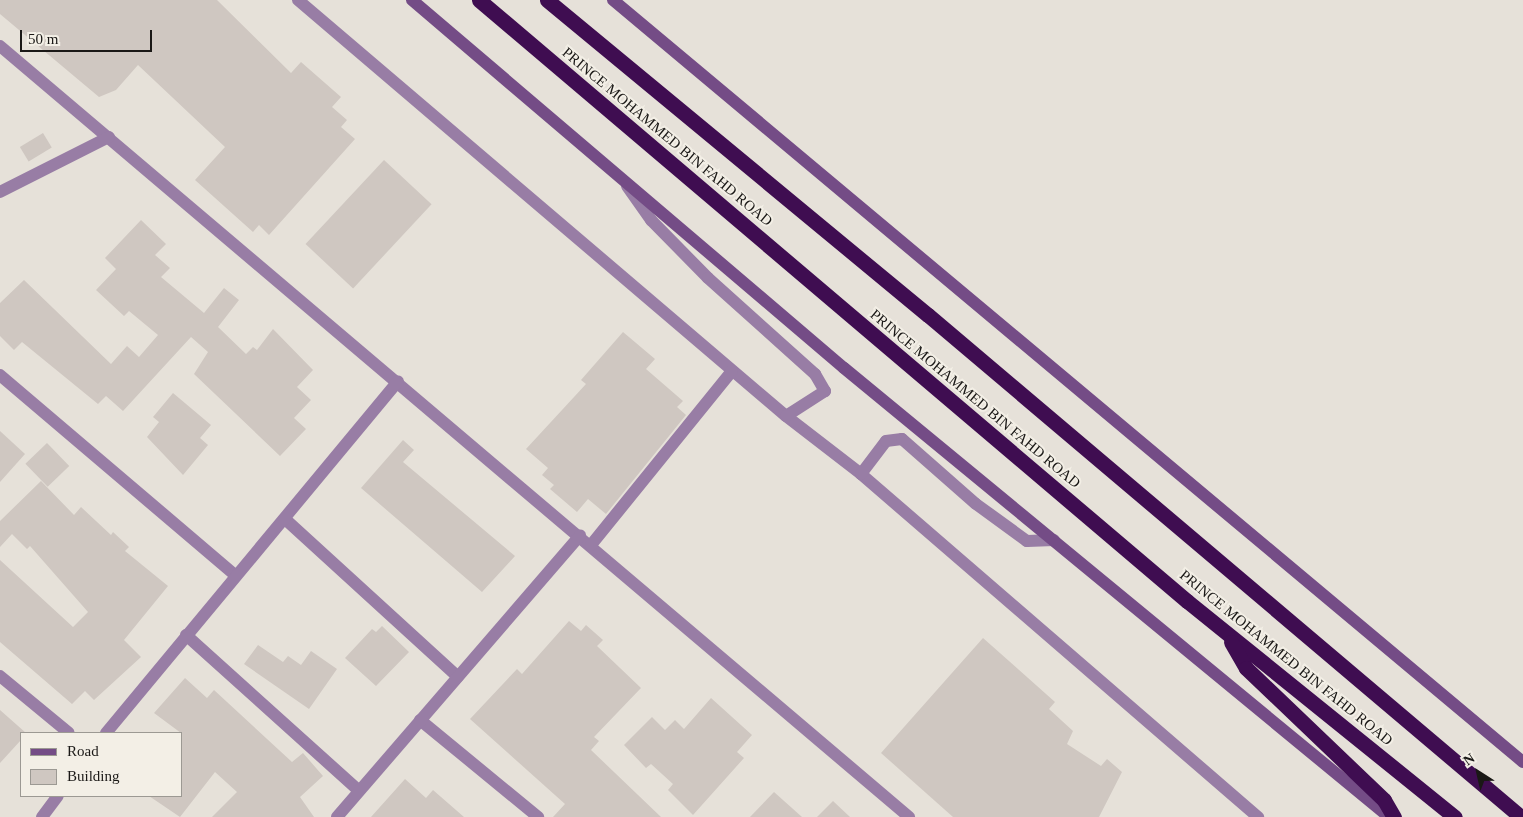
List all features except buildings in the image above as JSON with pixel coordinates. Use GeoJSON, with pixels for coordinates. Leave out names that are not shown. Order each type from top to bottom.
{"type":"FeatureCollection","features":[{"type":"Feature","properties":{"kind":"highway","name":"PRINCE MOHAMMED BIN FAHD ROAD"},"geometry":{"type":"LineString","coordinates":[[479,0],[1225,632],[1454,817]]}},
{"type":"Feature","properties":{"kind":"highway","name":"PRINCE MOHAMMED BIN FAHD ROAD"},"geometry":{"type":"LineString","coordinates":[[547,0],[688,120],[928,315],[1521,817]]}},
{"type":"Feature","properties":{"kind":"highway"},"geometry":{"type":"LineString","coordinates":[[1225,632],[1246,668],[1384,800],[1394,817]]}},
{"type":"Feature","properties":{"kind":"main road"},"geometry":{"type":"LineString","coordinates":[[412,0],[1054,540],[1389,817]]}},
{"type":"Feature","properties":{"kind":"main road"},"geometry":{"type":"LineString","coordinates":[[613,0],[1523,762]]}},
{"type":"Feature","properties":{"kind":"street"},"geometry":{"type":"LineString","coordinates":[[298,0],[786,416],[861,474],[1258,817]]}},
{"type":"Feature","properties":{"kind":"street"},"geometry":{"type":"LineString","coordinates":[[0,46],[580,535],[909,817]]}},
{"type":"Feature","properties":{"kind":"street"},"geometry":{"type":"LineString","coordinates":[[0,192],[109,138]]}},
{"type":"Feature","properties":{"kind":"street"},"geometry":{"type":"LineString","coordinates":[[620,176],[651,220],[708,278],[815,374],[825,391],[786,416]]}},
{"type":"Feature","properties":{"kind":"street"},"geometry":{"type":"LineString","coordinates":[[591,545],[732,370]]}},
{"type":"Feature","properties":{"kind":"street"},"geometry":{"type":"LineString","coordinates":[[0,375],[234,574]]}},
{"type":"Feature","properties":{"kind":"street"},"geometry":{"type":"LineString","coordinates":[[107,732],[234,574],[285,519],[398,381]]}},
{"type":"Feature","properties":{"kind":"street"},"geometry":{"type":"LineString","coordinates":[[861,474],[886,441],[902,439],[976,504],[1027,541],[1054,540]]}},
{"type":"Feature","properties":{"kind":"street"},"geometry":{"type":"LineString","coordinates":[[285,519],[458,677]]}},
{"type":"Feature","properties":{"kind":"street"},"geometry":{"type":"LineString","coordinates":[[337,817],[358,790],[580,535]]}},
{"type":"Feature","properties":{"kind":"street"},"geometry":{"type":"LineString","coordinates":[[186,636],[358,790]]}},
{"type":"Feature","properties":{"kind":"street"},"geometry":{"type":"LineString","coordinates":[[0,676],[68,732]]}},
{"type":"Feature","properties":{"kind":"street"},"geometry":{"type":"LineString","coordinates":[[420,720],[538,817]]}},
{"type":"Feature","properties":{"kind":"street"},"geometry":{"type":"LineString","coordinates":[[42,817],[57,797]]}}]}
